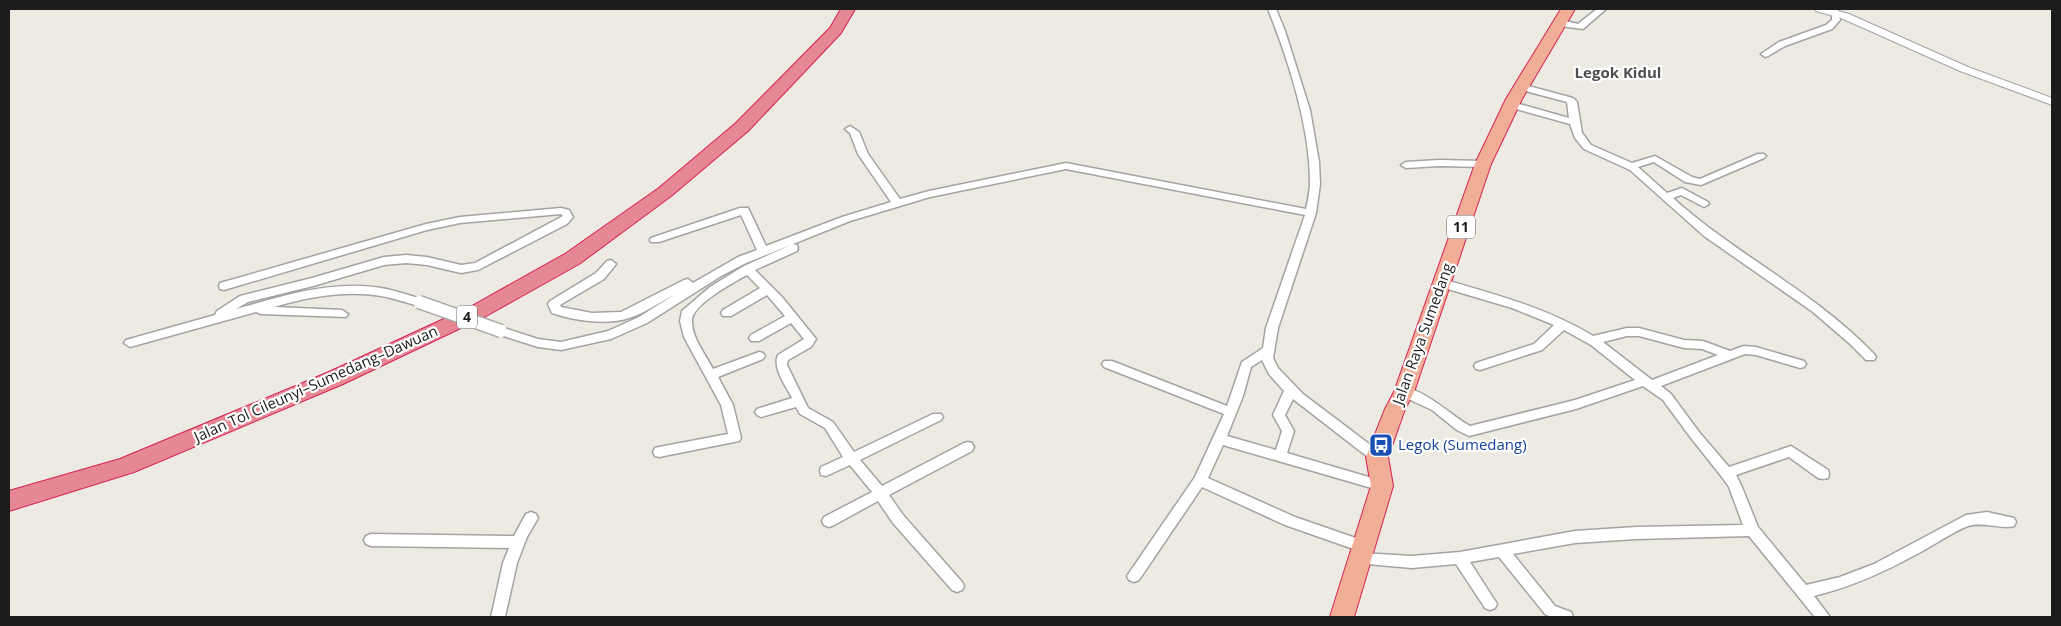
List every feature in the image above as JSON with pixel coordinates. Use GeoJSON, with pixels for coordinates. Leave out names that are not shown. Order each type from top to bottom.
{"type":"FeatureCollection","features":[{"type":"Feature","properties":{"kind":"highway","name":"Jalan Tol Cileunyi–Sumedang–Dawuan"},"geometry":{"type":"LineString","coordinates":[[9,487],[125,453],[331,368],[471,303],[562,252],[653,188],[730,123],[824,28],[836,9]]}},
{"type":"Feature","properties":{"kind":"highway","name":"Jalan Tol Cileunyi–Sumedang–Dawuan"},"geometry":{"type":"LineString","coordinates":[[9,501],[126,466],[336,378],[479,311],[572,259],[665,192],[742,127],[836,30],[848,9]]}},
{"type":"Feature","properties":{"kind":"highway","name":"Jalan Raya Sumedang"},"geometry":{"type":"LineString","coordinates":[[1377,457],[1395,409],[1404,392],[1483,164],[1521,87],[1564,16]]}},
{"type":"Feature","properties":{"kind":"highway"},"geometry":{"type":"LineString","coordinates":[[1342,617],[1382,486],[1377,457]]}},
{"type":"Feature","properties":{"kind":"street"},"geometry":{"type":"LineString","coordinates":[[1272,9],[1281,31],[1304,110],[1316,174],[1311,214],[1272,328],[1267,358],[1270,367],[1291,390],[1323,417],[1377,457]]}},
{"type":"Feature","properties":{"kind":"street"},"geometry":{"type":"LineString","coordinates":[[1564,16],[1580,27],[1602,9]]}},
{"type":"Feature","properties":{"kind":"street"},"geometry":{"type":"LineString","coordinates":[[1820,9],[1835,12],[1964,69],[2052,102]]}},
{"type":"Feature","properties":{"kind":"street"},"geometry":{"type":"LineString","coordinates":[[1765,54],[1776,46],[1790,40],[1829,27],[1836,20],[1835,12]]}},
{"type":"Feature","properties":{"kind":"street"},"geometry":{"type":"LineString","coordinates":[[1521,87],[1570,100],[1579,137],[1589,149],[1631,166],[1719,242],[1832,320],[1854,339],[1870,357]]}},
{"type":"Feature","properties":{"kind":"street"},"geometry":{"type":"LineString","coordinates":[[1512,105],[1575,122]]}},
{"type":"Feature","properties":{"kind":"street"},"geometry":{"type":"LineString","coordinates":[[850,129],[854,132],[863,154],[898,204]]}},
{"type":"Feature","properties":{"kind":"street"},"geometry":{"type":"LineString","coordinates":[[1631,166],[1655,159],[1690,180],[1701,182],[1761,156]]}},
{"type":"Feature","properties":{"kind":"street"},"geometry":{"type":"LineString","coordinates":[[1406,165],[1439,163],[1483,164]]}},
{"type":"Feature","properties":{"kind":"street"},"geometry":{"type":"LineString","coordinates":[[130,343],[295,297],[352,290],[380,292],[419,302],[538,343],[561,346],[602,338],[643,320],[717,273],[763,251],[846,219],[994,180],[1071,165],[1311,214]]}},
{"type":"Feature","properties":{"kind":"street"},"geometry":{"type":"LineString","coordinates":[[1665,197],[1682,191],[1704,204]]}},
{"type":"Feature","properties":{"kind":"street"},"geometry":{"type":"LineString","coordinates":[[655,240],[744,210],[763,251]]}},
{"type":"Feature","properties":{"kind":"street"},"geometry":{"type":"LineString","coordinates":[[221,317],[221,314],[229,307],[244,299],[314,282],[384,261],[406,259],[427,261],[461,269],[478,266],[563,222],[568,217],[565,212],[561,211],[460,220],[426,227],[224,286]]}},
{"type":"Feature","properties":{"kind":"street"},"geometry":{"type":"LineString","coordinates":[[660,452],[735,438],[727,405],[690,336],[686,321],[688,311],[714,290],[748,269],[782,252],[826,235],[844,225],[846,219]]}},
{"type":"Feature","properties":{"kind":"street"},"geometry":{"type":"LineString","coordinates":[[611,264],[600,276],[554,304],[556,310],[567,314],[619,317],[629,314],[698,278],[717,273]]}},
{"type":"Feature","properties":{"kind":"street"},"geometry":{"type":"LineString","coordinates":[[748,269],[768,289],[810,339],[807,344],[782,358],[781,365],[804,411],[829,425],[851,458],[881,494],[898,520],[957,586]]}},
{"type":"Feature","properties":{"kind":"street"},"geometry":{"type":"LineString","coordinates":[[1442,282],[1510,303],[1562,324],[1592,340],[1667,397],[1735,485],[1752,530],[1823,617]]}},
{"type":"Feature","properties":{"kind":"street"},"geometry":{"type":"LineString","coordinates":[[727,313],[768,289]]}},
{"type":"Feature","properties":{"kind":"street"},"geometry":{"type":"LineString","coordinates":[[249,309],[342,314]]}},
{"type":"Feature","properties":{"kind":"street"},"geometry":{"type":"LineString","coordinates":[[755,338],[792,317]]}},
{"type":"Feature","properties":{"kind":"street"},"geometry":{"type":"LineString","coordinates":[[1480,366],[1538,347],[1562,324]]}},
{"type":"Feature","properties":{"kind":"street"},"geometry":{"type":"LineString","coordinates":[[1592,340],[1627,332],[1639,332],[1684,344],[1703,346],[1729,355]]}},
{"type":"Feature","properties":{"kind":"street"},"geometry":{"type":"LineString","coordinates":[[1404,392],[1436,407],[1469,431],[1576,404],[1750,350],[1800,364]]}},
{"type":"Feature","properties":{"kind":"street"},"geometry":{"type":"LineString","coordinates":[[1134,576],[1200,480],[1220,439],[1237,396],[1246,365],[1267,351]]}},
{"type":"Feature","properties":{"kind":"street"},"geometry":{"type":"LineString","coordinates":[[711,375],[759,356]]}},
{"type":"Feature","properties":{"kind":"street"},"geometry":{"type":"LineString","coordinates":[[1108,364],[1230,412]]}},
{"type":"Feature","properties":{"kind":"street"},"geometry":{"type":"LineString","coordinates":[[1280,457],[1288,431],[1279,415],[1291,390]]}},
{"type":"Feature","properties":{"kind":"street"},"geometry":{"type":"LineString","coordinates":[[761,412],[799,400]]}},
{"type":"Feature","properties":{"kind":"street"},"geometry":{"type":"LineString","coordinates":[[826,471],[937,418]]}},
{"type":"Feature","properties":{"kind":"street"},"geometry":{"type":"LineString","coordinates":[[1220,439],[1382,486]]}},
{"type":"Feature","properties":{"kind":"street"},"geometry":{"type":"LineString","coordinates":[[829,521],[968,447]]}},
{"type":"Feature","properties":{"kind":"street"},"geometry":{"type":"LineString","coordinates":[[1727,473],[1791,451],[1824,474]]}},
{"type":"Feature","properties":{"kind":"street"},"geometry":{"type":"LineString","coordinates":[[1200,480],[1363,553],[1412,562],[1460,558],[1575,538],[1752,530]]}},
{"type":"Feature","properties":{"kind":"street"},"geometry":{"type":"LineString","coordinates":[[498,617],[510,563],[518,542],[531,518]]}},
{"type":"Feature","properties":{"kind":"street"},"geometry":{"type":"LineString","coordinates":[[1803,592],[1841,583],[1879,568],[1966,521],[1988,518],[2009,522]]}},
{"type":"Feature","properties":{"kind":"street"},"geometry":{"type":"LineString","coordinates":[[371,540],[518,542]]}},
{"type":"Feature","properties":{"kind":"street"},"geometry":{"type":"LineString","coordinates":[[1502,550],[1550,610],[1566,617]]}},
{"type":"Feature","properties":{"kind":"street"},"geometry":{"type":"LineString","coordinates":[[1460,558],[1490,604]]}},
{"type":"Feature","properties":{"kind":"place","name":"Legok (Sumedang)"},"geometry":{"type":"Point","coordinates":[1381,445]}},
{"type":"Feature","properties":{"kind":"district","name":"Legok Kidul"},"geometry":{"type":"Point","coordinates":[1618,73]}}]}
